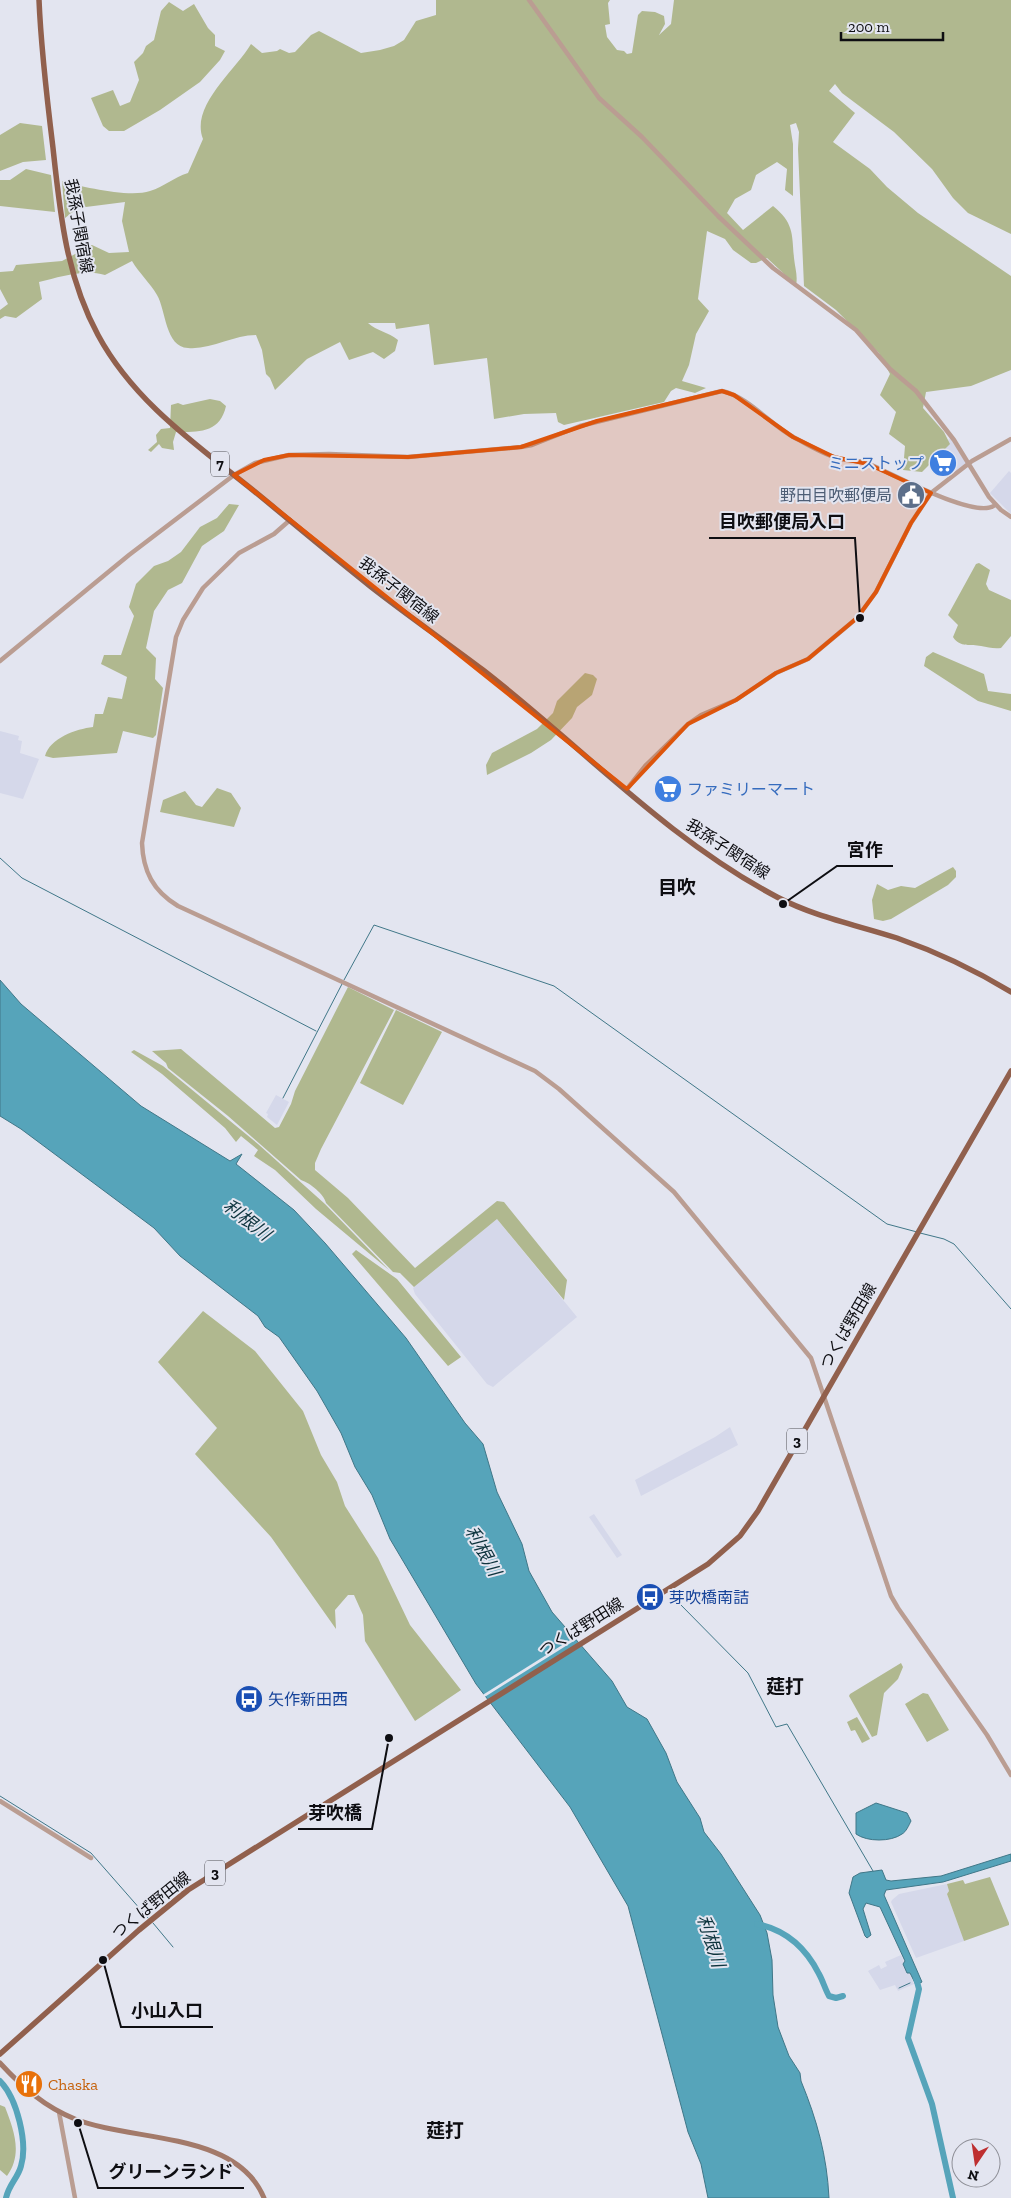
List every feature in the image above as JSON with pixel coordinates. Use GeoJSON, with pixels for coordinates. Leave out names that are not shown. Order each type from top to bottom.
{"type":"FeatureCollection","features":[{"type":"Feature","properties":{"kind":"main road","name":"我孫子関宿線"},"geometry":{"type":"LineString","coordinates":[[39,0],[41,44],[60,217],[72,275],[87,312],[108,352],[135,389],[167,420],[234,475],[374,589],[484,672],[702,852],[779,898],[820,915],[924,948],[964,965],[1011,992]]}},
{"type":"Feature","properties":{"kind":"main road","name":"つくば野田線"},"geometry":{"type":"LineString","coordinates":[[0,2054],[175,1899],[638,1608],[714,1559],[740,1536],[758,1511],[1011,1071]]}},
{"type":"Feature","properties":{"kind":"main road"},"geometry":{"type":"LineString","coordinates":[[0,2063],[29,2092],[59,2112],[96,2125],[219,2153],[232,2160],[249,2174],[264,2198]]}},
{"type":"Feature","properties":{"kind":"street"},"geometry":{"type":"LineString","coordinates":[[530,0],[599,98],[642,137],[718,216],[774,268],[856,330],[890,369],[916,391],[969,464],[995,504],[1011,517]]}},
{"type":"Feature","properties":{"kind":"street"},"geometry":{"type":"LineString","coordinates":[[0,661],[129,554],[234,475],[254,463],[289,455],[329,454],[408,457],[521,447],[532,445],[588,423],[722,391],[734,394],[793,437],[834,457],[868,464],[931,493],[980,508],[989,508],[995,504]]}},
{"type":"Feature","properties":{"kind":"street"},"geometry":{"type":"LineString","coordinates":[[627,789],[646,765],[688,724],[701,715],[743,696],[776,673],[808,659],[857,618],[876,592],[911,523],[931,493],[969,464],[1011,439]]}},
{"type":"Feature","properties":{"kind":"street"},"geometry":{"type":"LineString","coordinates":[[290,520],[274,534],[239,552],[228,562],[203,588],[182,620],[172,652],[144,828],[142,854],[149,878],[170,901],[535,1071],[559,1089],[674,1192],[811,1358],[825,1393],[891,1596],[987,1735],[1011,1775]]}},
{"type":"Feature","properties":{"kind":"street"},"geometry":{"type":"LineString","coordinates":[[0,1801],[91,1858]]}},
{"type":"Feature","properties":{"kind":"street"},"geometry":{"type":"LineString","coordinates":[[59,2112],[75,2198]]}},
{"type":"Feature","properties":{"kind":"highlighted area"},"geometry":{"type":"Polygon","coordinates":[[[722,391],[734,395],[793,437],[834,457],[868,464],[931,493],[911,523],[876,592],[857,618],[808,659],[776,673],[736,700],[688,724],[627,789],[234,475],[264,460],[289,455],[408,457],[521,447],[597,421],[722,391]]]}},
{"type":"Feature","properties":{"kind":"shaded area"},"geometry":{"type":"Polygon","coordinates":[[[950,438],[966,462],[966,465],[949,477],[937,461],[942,458],[936,452],[950,438]]]}},
{"type":"Feature","properties":{"kind":"shaded area"},"geometry":{"type":"Polygon","coordinates":[[[1009,471],[1011,473],[1011,514],[990,493],[1009,471]]]}},
{"type":"Feature","properties":{"kind":"shaded area"},"geometry":{"type":"Polygon","coordinates":[[[0,731],[19,736],[18,740],[22,741],[20,753],[39,759],[23,799],[0,793],[0,731]]]}},
{"type":"Feature","properties":{"kind":"shaded area"},"geometry":{"type":"Polygon","coordinates":[[[276,1095],[289,1102],[277,1125],[267,1117],[268,1114],[266,1113],[276,1095]]]}},
{"type":"Feature","properties":{"kind":"shaded area"},"geometry":{"type":"Polygon","coordinates":[[[497,1219],[577,1317],[493,1387],[487,1384],[415,1294],[413,1288],[497,1219]]]}},
{"type":"Feature","properties":{"kind":"shaded area"},"geometry":{"type":"Polygon","coordinates":[[[730,1427],[738,1445],[641,1496],[635,1480],[730,1427]]]}},
{"type":"Feature","properties":{"kind":"shaded area"},"geometry":{"type":"Polygon","coordinates":[[[594,1514],[622,1555],[617,1558],[589,1517],[594,1514]]]}},
{"type":"Feature","properties":{"kind":"shaded area"},"geometry":{"type":"Polygon","coordinates":[[[947,1884],[949,1891],[947,1894],[964,1941],[916,1958],[891,1902],[899,1894],[947,1884]]]}},
{"type":"Feature","properties":{"kind":"shaded area"},"geometry":{"type":"Polygon","coordinates":[[[901,1955],[914,1984],[898,1991],[895,1985],[880,1990],[868,1971],[879,1965],[881,1969],[887,1966],[885,1962],[901,1955]]]}},
{"type":"Feature","properties":{"kind":"green space"},"geometry":{"type":"Polygon","coordinates":[[[436,0],[610,0],[608,3],[610,24],[605,25],[607,37],[617,50],[624,51],[627,54],[632,53],[638,15],[642,11],[655,12],[664,16],[665,24],[659,35],[671,24],[674,0],[1011,0],[1011,234],[968,213],[953,198],[932,169],[894,132],[842,93],[835,84],[829,91],[855,113],[833,142],[870,169],[887,187],[918,213],[1011,276],[1011,370],[971,386],[926,392],[923,408],[944,432],[950,444],[922,472],[903,470],[905,446],[889,434],[896,412],[880,395],[890,374],[879,353],[836,310],[804,286],[798,149],[799,132],[796,123],[790,125],[793,144],[793,196],[785,190],[787,169],[777,162],[756,175],[751,190],[735,199],[727,213],[743,230],[773,206],[780,212],[791,229],[797,275],[796,285],[767,258],[751,263],[733,250],[725,239],[707,231],[698,299],[709,311],[696,334],[689,365],[682,381],[706,388],[695,393],[676,388],[671,391],[664,402],[564,425],[558,422],[556,413],[524,414],[494,419],[487,358],[434,365],[429,324],[396,329],[395,323],[368,323],[398,340],[395,351],[384,359],[373,352],[349,360],[340,342],[307,359],[275,390],[270,378],[266,374],[262,350],[256,335],[239,337],[205,347],[188,348],[180,346],[170,335],[157,295],[132,261],[105,275],[80,273],[39,282],[42,299],[16,318],[5,316],[0,319],[0,310],[8,304],[0,289],[0,272],[13,271],[16,265],[62,261],[92,245],[109,253],[129,252],[122,221],[125,202],[78,208],[65,218],[62,181],[93,189],[131,193],[141,193],[160,187],[188,173],[203,139],[201,127],[203,114],[208,102],[251,44],[262,53],[280,49],[289,53],[295,52],[311,35],[319,31],[361,53],[380,50],[394,46],[404,40],[416,21],[436,15],[436,0]]]}},
{"type":"Feature","properties":{"kind":"green space"},"geometry":{"type":"Polygon","coordinates":[[[169,2],[183,11],[194,4],[208,28],[215,35],[215,46],[225,51],[220,60],[200,82],[160,110],[124,131],[109,131],[103,126],[91,98],[113,90],[120,106],[130,102],[139,80],[134,62],[143,53],[146,46],[154,40],[161,11],[169,2]]]}},
{"type":"Feature","properties":{"kind":"green space"},"geometry":{"type":"Polygon","coordinates":[[[20,123],[42,126],[46,160],[23,162],[0,171],[0,135],[20,123]]]}},
{"type":"Feature","properties":{"kind":"green space"},"geometry":{"type":"Polygon","coordinates":[[[26,169],[51,175],[55,212],[0,206],[0,180],[10,180],[26,169]]]}},
{"type":"Feature","properties":{"kind":"green space"},"geometry":{"type":"Polygon","coordinates":[[[210,399],[220,401],[226,406],[223,415],[214,426],[200,431],[176,432],[173,442],[174,450],[162,448],[159,444],[151,452],[148,450],[157,442],[156,435],[161,429],[170,428],[171,405],[178,403],[183,405],[210,399]]]}},
{"type":"Feature","properties":{"kind":"green space"},"geometry":{"type":"Polygon","coordinates":[[[229,504],[239,505],[224,531],[202,546],[182,583],[168,590],[154,611],[146,648],[156,658],[155,679],[163,688],[156,735],[153,738],[123,731],[117,753],[53,758],[45,756],[52,744],[58,739],[72,732],[93,727],[95,714],[103,714],[108,697],[122,699],[127,677],[101,664],[104,655],[121,655],[134,616],[129,607],[136,584],[154,566],[168,561],[181,552],[200,527],[217,518],[229,504]]]}},
{"type":"Feature","properties":{"kind":"green space"},"geometry":{"type":"Polygon","coordinates":[[[979,563],[990,570],[986,584],[989,590],[1011,600],[1011,636],[1001,648],[966,645],[959,643],[953,637],[958,625],[948,615],[976,564],[979,563]]]}},
{"type":"Feature","properties":{"kind":"green space"},"geometry":{"type":"Polygon","coordinates":[[[933,652],[984,674],[988,691],[1011,694],[1011,711],[978,701],[924,666],[926,657],[933,652]]]}},
{"type":"Feature","properties":{"kind":"green space"},"geometry":{"type":"Polygon","coordinates":[[[585,673],[593,675],[597,679],[592,695],[577,707],[572,718],[551,740],[531,753],[487,775],[486,765],[492,753],[537,729],[553,713],[557,701],[585,673]]]}},
{"type":"Feature","properties":{"kind":"green space"},"geometry":{"type":"Polygon","coordinates":[[[217,788],[231,793],[241,808],[234,827],[160,812],[163,800],[185,791],[196,805],[202,807],[217,788]]]}},
{"type":"Feature","properties":{"kind":"green space"},"geometry":{"type":"Polygon","coordinates":[[[953,867],[956,871],[956,877],[948,885],[891,919],[883,921],[874,919],[872,900],[877,884],[888,890],[901,886],[915,888],[953,867]]]}},
{"type":"Feature","properties":{"kind":"green space"},"geometry":{"type":"Polygon","coordinates":[[[348,987],[394,1010],[321,1149],[315,1163],[315,1170],[348,1198],[415,1268],[497,1201],[504,1202],[567,1280],[564,1300],[497,1219],[414,1287],[400,1273],[393,1272],[326,1203],[323,1196],[316,1189],[301,1180],[228,1116],[168,1068],[166,1063],[152,1051],[181,1049],[275,1128],[279,1127],[291,1104],[295,1091],[348,987]]]}},
{"type":"Feature","properties":{"kind":"green space"},"geometry":{"type":"Polygon","coordinates":[[[396,1010],[442,1032],[403,1105],[360,1083],[396,1010]]]}},
{"type":"Feature","properties":{"kind":"green space"},"geometry":{"type":"Polygon","coordinates":[[[134,1050],[163,1066],[258,1144],[325,1204],[389,1270],[316,1209],[275,1170],[254,1156],[258,1150],[241,1136],[236,1142],[225,1128],[162,1074],[131,1052],[134,1050]]]}},
{"type":"Feature","properties":{"kind":"green space"},"geometry":{"type":"Polygon","coordinates":[[[356,1250],[397,1279],[461,1357],[448,1366],[352,1254],[356,1250]]]}},
{"type":"Feature","properties":{"kind":"green space"},"geometry":{"type":"Polygon","coordinates":[[[203,1311],[255,1351],[303,1411],[321,1455],[337,1482],[345,1506],[378,1558],[410,1625],[461,1690],[415,1721],[365,1641],[363,1615],[354,1595],[348,1595],[335,1610],[336,1629],[271,1537],[195,1454],[217,1428],[158,1362],[203,1311]]]}},
{"type":"Feature","properties":{"kind":"green space"},"geometry":{"type":"Polygon","coordinates":[[[901,1663],[903,1667],[898,1679],[884,1693],[877,1735],[872,1737],[849,1696],[901,1663]]]}},
{"type":"Feature","properties":{"kind":"green space"},"geometry":{"type":"Polygon","coordinates":[[[923,1693],[928,1694],[949,1730],[927,1742],[905,1704],[923,1693]]]}},
{"type":"Feature","properties":{"kind":"green space"},"geometry":{"type":"Polygon","coordinates":[[[857,1717],[870,1739],[862,1743],[855,1730],[851,1731],[847,1722],[857,1717]]]}},
{"type":"Feature","properties":{"kind":"green space"},"geometry":{"type":"Polygon","coordinates":[[[990,1877],[1009,1925],[964,1941],[947,1894],[949,1891],[947,1884],[963,1880],[965,1884],[990,1877]]]}},
{"type":"Feature","properties":{"kind":"green space"},"geometry":{"type":"Polygon","coordinates":[[[0,2105],[5,2107],[11,2124],[16,2151],[12,2168],[7,2176],[0,2170],[0,2105]]]}},
{"type":"Feature","properties":{"kind":"water","name":"利根川"},"geometry":{"type":"Polygon","coordinates":[[[0,980],[21,1004],[141,1106],[230,1161],[242,1154],[236,1164],[294,1210],[325,1243],[406,1338],[465,1423],[483,1444],[497,1492],[522,1544],[529,1571],[552,1612],[612,1681],[627,1707],[647,1719],[666,1753],[677,1782],[700,1818],[704,1832],[721,1854],[760,1915],[767,1933],[772,1960],[773,1995],[778,2027],[789,2056],[800,2073],[801,2081],[812,2110],[826,2167],[829,2198],[708,2198],[701,2164],[688,2132],[628,1906],[570,1807],[476,1684],[390,1539],[372,1495],[355,1467],[341,1433],[317,1391],[279,1337],[265,1327],[258,1316],[180,1256],[154,1228],[21,1129],[0,1116],[0,980]]]}},
{"type":"Feature","properties":{"kind":"water"},"geometry":{"type":"Polygon","coordinates":[[[876,1803],[907,1813],[911,1821],[903,1833],[886,1840],[872,1840],[856,1834],[856,1813],[876,1803]]]}},
{"type":"Feature","properties":{"kind":"water"},"geometry":{"type":"Polygon","coordinates":[[[1011,1854],[1011,1861],[943,1882],[886,1890],[884,1895],[922,1982],[916,1985],[910,1973],[907,1973],[903,1964],[905,1961],[880,1907],[866,1903],[863,1909],[871,1935],[867,1938],[865,1936],[849,1893],[853,1877],[860,1873],[882,1870],[886,1880],[891,1881],[941,1876],[1011,1854]]]}},
{"type":"Feature","properties":{"kind":"pier"},"geometry":{"type":"Polygon","coordinates":[[[575,1637],[577,1639],[483,1698],[481,1696],[575,1637]]]}},
{"type":"Feature","properties":{"kind":"waterway"},"geometry":{"type":"LineString","coordinates":[[0,858],[22,878],[316,1031]]}},
{"type":"Feature","properties":{"kind":"waterway"},"geometry":{"type":"LineString","coordinates":[[344,980],[374,925],[554,986],[887,1224],[917,1232]]}},
{"type":"Feature","properties":{"kind":"waterway"},"geometry":{"type":"LineString","coordinates":[[283,1098],[342,984]]}},
{"type":"Feature","properties":{"kind":"waterway"},"geometry":{"type":"LineString","coordinates":[[920,1233],[944,1239],[954,1244],[1011,1309]]}},
{"type":"Feature","properties":{"kind":"waterway"},"geometry":{"type":"LineString","coordinates":[[678,1602],[748,1673],[776,1727],[787,1724],[873,1871]]}},
{"type":"Feature","properties":{"kind":"waterway"},"geometry":{"type":"LineString","coordinates":[[0,1796],[91,1853],[148,1918]]}},
{"type":"Feature","properties":{"kind":"waterway"},"geometry":{"type":"LineString","coordinates":[[153,1923],[173,1947]]}},
{"type":"Feature","properties":{"kind":"waterway"},"geometry":{"type":"LineString","coordinates":[[757,1924],[777,1931],[794,1942],[814,1965],[829,1996],[836,1998],[843,1996]]}},
{"type":"Feature","properties":{"kind":"waterway"},"geometry":{"type":"LineString","coordinates":[[916,1978],[919,1989],[908,2038],[932,2104],[953,2198]]}},
{"type":"Feature","properties":{"kind":"waterway"},"geometry":{"type":"LineString","coordinates":[[899,1988],[910,1983]]}},
{"type":"Feature","properties":{"kind":"waterway"},"geometry":{"type":"LineString","coordinates":[[0,2081],[16,2109],[23,2145],[21,2166],[6,2198]]}},
{"type":"Feature","properties":{"kind":"place","name":"ミニストップ"},"geometry":{"type":"Point","coordinates":[943,463]}},
{"type":"Feature","properties":{"kind":"place","name":"野田目吹郵便局"},"geometry":{"type":"Point","coordinates":[911,495]}},
{"type":"Feature","properties":{"kind":"place","name":"目吹郵便局入口"},"geometry":{"type":"Point","coordinates":[860,618]}},
{"type":"Feature","properties":{"kind":"place","name":"ファミリーマート"},"geometry":{"type":"Point","coordinates":[668,789]}},
{"type":"Feature","properties":{"kind":"place","name":"宮作"},"geometry":{"type":"Point","coordinates":[783,904]}},
{"type":"Feature","properties":{"kind":"place","name":"芽吹橋南詰"},"geometry":{"type":"Point","coordinates":[650,1597]}},
{"type":"Feature","properties":{"kind":"place","name":"矢作新田西"},"geometry":{"type":"Point","coordinates":[249,1699]}},
{"type":"Feature","properties":{"kind":"place","name":"芽吹橋"},"geometry":{"type":"Point","coordinates":[389,1738]}},
{"type":"Feature","properties":{"kind":"place","name":"小山入口"},"geometry":{"type":"Point","coordinates":[103,1960]}},
{"type":"Feature","properties":{"kind":"place","name":"Chaska"},"geometry":{"type":"Point","coordinates":[29,2084]}},
{"type":"Feature","properties":{"kind":"place","name":"グリーンランド"},"geometry":{"type":"Point","coordinates":[78,2123]}},
{"type":"Feature","properties":{"kind":"district","name":"目吹"},"geometry":{"type":"Point","coordinates":[677,887]}},
{"type":"Feature","properties":{"kind":"district","name":"莚打"},"geometry":{"type":"Point","coordinates":[785,1686]}},
{"type":"Feature","properties":{"kind":"district","name":"莚打"},"geometry":{"type":"Point","coordinates":[445,2130]}}]}
